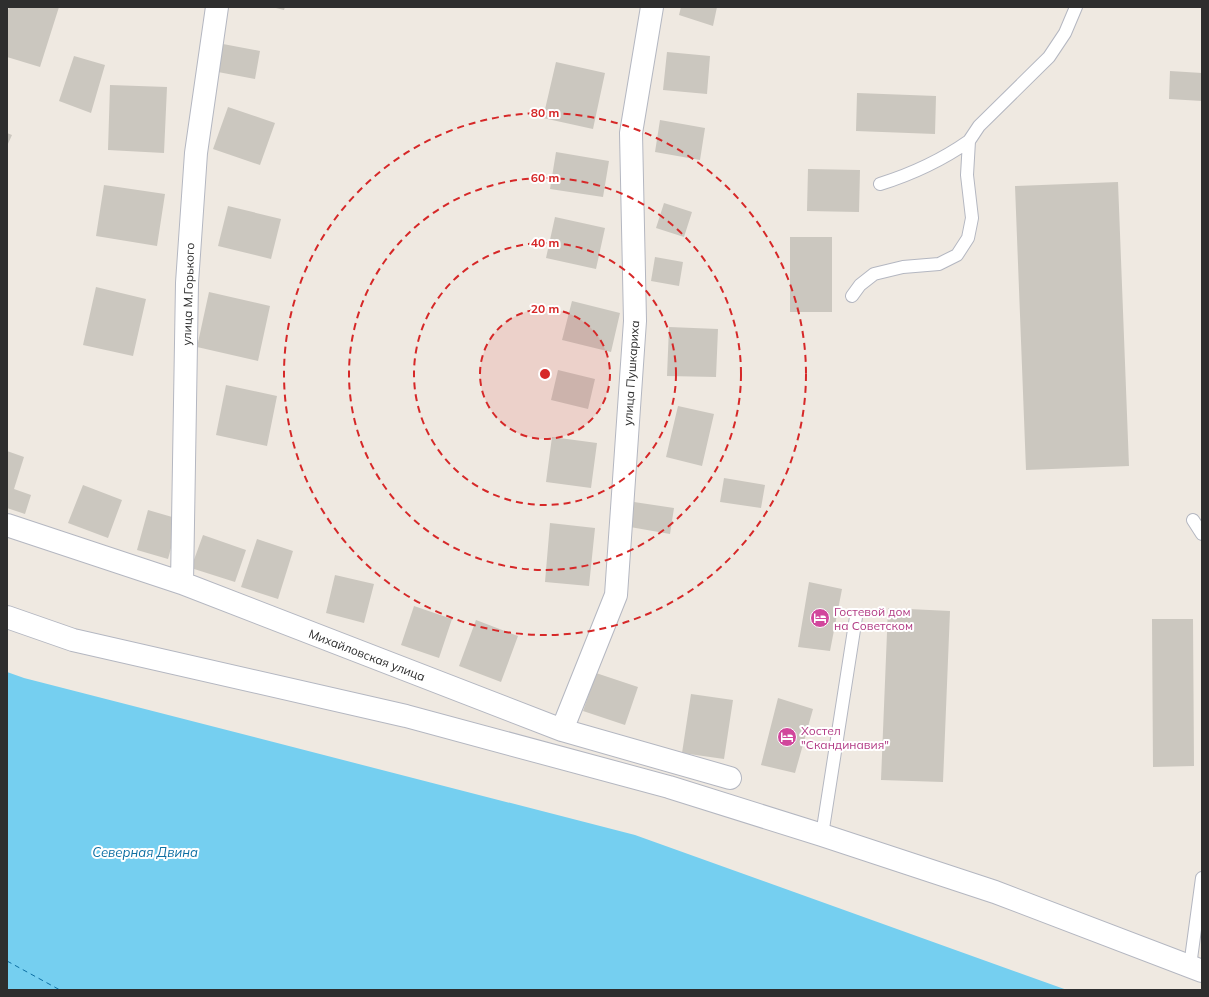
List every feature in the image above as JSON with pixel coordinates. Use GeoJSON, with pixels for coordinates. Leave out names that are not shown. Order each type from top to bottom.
{"type":"FeatureCollection","features":[{"type":"Feature","properties":{"kind":"street","name":"улица М.Горького"},"geometry":{"type":"LineString","coordinates":[[182,583],[187,283],[196,152],[217,7]]}},
{"type":"Feature","properties":{"kind":"street","name":"улица Пушкариха"},"geometry":{"type":"LineString","coordinates":[[562,730],[616,595],[635,321],[631,133],[652,7]]}},
{"type":"Feature","properties":{"kind":"street","name":"Михайловская улица"},"geometry":{"type":"LineString","coordinates":[[7,524],[182,583],[562,730],[730,778]]}},
{"type":"Feature","properties":{"kind":"street"},"geometry":{"type":"LineString","coordinates":[[7,617],[73,640],[406,716],[669,788],[822,835],[995,892],[1196,968]]}},
{"type":"Feature","properties":{"kind":"lane"},"geometry":{"type":"LineString","coordinates":[[880,184],[902,177],[950,154],[969,141],[979,126],[1049,57],[1065,33],[1076,7]]}},
{"type":"Feature","properties":{"kind":"lane"},"geometry":{"type":"LineString","coordinates":[[852,296],[860,284],[874,274],[903,267],[940,264],[957,255],[968,238],[972,218],[967,175],[969,141]]}},
{"type":"Feature","properties":{"kind":"lane"},"geometry":{"type":"LineString","coordinates":[[1193,520],[1202,534]]}},
{"type":"Feature","properties":{"kind":"lane"},"geometry":{"type":"LineString","coordinates":[[822,835],[856,617]]}},
{"type":"Feature","properties":{"kind":"lane"},"geometry":{"type":"LineString","coordinates":[[1196,968],[1202,878]]}},
{"type":"Feature","properties":{"kind":"water","name":"Северная Двина"},"geometry":{"type":"Polygon","coordinates":[[[7,672],[24,678],[635,835],[1067,990],[7,990],[7,672]]]}},
{"type":"Feature","properties":{"kind":"building"},"geometry":{"type":"Polygon","coordinates":[[[9,7],[59,7],[40,67],[7,57],[7,13],[9,7]]]}},
{"type":"Feature","properties":{"kind":"building"},"geometry":{"type":"Polygon","coordinates":[[[272,7],[285,7],[284,10],[272,7]]]}},
{"type":"Feature","properties":{"kind":"building"},"geometry":{"type":"Polygon","coordinates":[[[681,7],[717,7],[713,26],[679,15],[681,7]]]}},
{"type":"Feature","properties":{"kind":"building"},"geometry":{"type":"Polygon","coordinates":[[[223,44],[260,51],[255,79],[218,72],[223,44]]]}},
{"type":"Feature","properties":{"kind":"building"},"geometry":{"type":"Polygon","coordinates":[[[667,52],[710,56],[707,94],[663,90],[667,52]]]}},
{"type":"Feature","properties":{"kind":"building"},"geometry":{"type":"Polygon","coordinates":[[[74,56],[105,65],[91,113],[59,101],[74,56]]]}},
{"type":"Feature","properties":{"kind":"building"},"geometry":{"type":"Polygon","coordinates":[[[556,62],[605,73],[593,129],[543,118],[556,62]]]}},
{"type":"Feature","properties":{"kind":"building"},"geometry":{"type":"Polygon","coordinates":[[[1170,71],[1202,73],[1202,101],[1169,99],[1170,71]]]}},
{"type":"Feature","properties":{"kind":"building"},"geometry":{"type":"Polygon","coordinates":[[[110,85],[167,87],[164,153],[108,150],[110,85]]]}},
{"type":"Feature","properties":{"kind":"building"},"geometry":{"type":"Polygon","coordinates":[[[857,93],[936,96],[935,134],[856,131],[857,93]]]}},
{"type":"Feature","properties":{"kind":"building"},"geometry":{"type":"Polygon","coordinates":[[[228,107],[275,123],[260,165],[213,149],[228,107]]]}},
{"type":"Feature","properties":{"kind":"building"},"geometry":{"type":"Polygon","coordinates":[[[660,120],[705,128],[700,160],[655,152],[660,120]]]}},
{"type":"Feature","properties":{"kind":"building"},"geometry":{"type":"Polygon","coordinates":[[[7,133],[12,135],[7,146],[7,133]]]}},
{"type":"Feature","properties":{"kind":"building"},"geometry":{"type":"Polygon","coordinates":[[[556,152],[609,161],[603,197],[550,189],[556,152]]]}},
{"type":"Feature","properties":{"kind":"building"},"geometry":{"type":"Polygon","coordinates":[[[808,169],[860,170],[859,212],[807,211],[808,169]]]}},
{"type":"Feature","properties":{"kind":"building"},"geometry":{"type":"Polygon","coordinates":[[[1118,182],[1129,466],[1026,470],[1015,186],[1118,182]]]}},
{"type":"Feature","properties":{"kind":"building"},"geometry":{"type":"Polygon","coordinates":[[[104,185],[165,194],[157,246],[96,236],[104,185]]]}},
{"type":"Feature","properties":{"kind":"building"},"geometry":{"type":"Polygon","coordinates":[[[664,203],[692,212],[684,237],[656,228],[664,203]]]}},
{"type":"Feature","properties":{"kind":"building"},"geometry":{"type":"Polygon","coordinates":[[[228,206],[281,219],[271,259],[218,246],[228,206]]]}},
{"type":"Feature","properties":{"kind":"building"},"geometry":{"type":"Polygon","coordinates":[[[555,217],[605,228],[596,269],[546,258],[555,217]]]}},
{"type":"Feature","properties":{"kind":"building"},"geometry":{"type":"Polygon","coordinates":[[[790,237],[832,237],[832,312],[790,312],[790,237]]]}},
{"type":"Feature","properties":{"kind":"building"},"geometry":{"type":"Polygon","coordinates":[[[655,257],[683,262],[679,286],[651,281],[655,257]]]}},
{"type":"Feature","properties":{"kind":"building"},"geometry":{"type":"Polygon","coordinates":[[[96,287],[146,299],[133,356],[83,345],[96,287]]]}},
{"type":"Feature","properties":{"kind":"building"},"geometry":{"type":"Polygon","coordinates":[[[209,292],[270,306],[258,361],[197,347],[209,292]]]}},
{"type":"Feature","properties":{"kind":"building"},"geometry":{"type":"Polygon","coordinates":[[[572,301],[620,313],[611,352],[562,340],[572,301]]]}},
{"type":"Feature","properties":{"kind":"building"},"geometry":{"type":"Polygon","coordinates":[[[669,327],[718,329],[716,377],[667,376],[669,327]]]}},
{"type":"Feature","properties":{"kind":"building"},"geometry":{"type":"Polygon","coordinates":[[[558,370],[595,379],[588,409],[551,400],[558,370]]]}},
{"type":"Feature","properties":{"kind":"building"},"geometry":{"type":"Polygon","coordinates":[[[226,385],[277,396],[267,446],[216,435],[226,385]]]}},
{"type":"Feature","properties":{"kind":"building"},"geometry":{"type":"Polygon","coordinates":[[[678,406],[714,414],[702,466],[666,457],[678,406]]]}},
{"type":"Feature","properties":{"kind":"building"},"geometry":{"type":"Polygon","coordinates":[[[552,437],[597,443],[591,488],[546,482],[552,437]]]}},
{"type":"Feature","properties":{"kind":"building"},"geometry":{"type":"Polygon","coordinates":[[[7,451],[24,457],[14,489],[31,495],[25,514],[7,508],[7,451]]]}},
{"type":"Feature","properties":{"kind":"building"},"geometry":{"type":"Polygon","coordinates":[[[724,478],[765,485],[761,508],[720,502],[724,478]]]}},
{"type":"Feature","properties":{"kind":"building"},"geometry":{"type":"Polygon","coordinates":[[[83,485],[122,500],[108,538],[68,523],[83,485]]]}},
{"type":"Feature","properties":{"kind":"building"},"geometry":{"type":"Polygon","coordinates":[[[634,502],[674,508],[670,534],[630,527],[634,502]]]}},
{"type":"Feature","properties":{"kind":"building"},"geometry":{"type":"Polygon","coordinates":[[[148,510],[179,519],[168,559],[137,550],[148,510]]]}},
{"type":"Feature","properties":{"kind":"building"},"geometry":{"type":"Polygon","coordinates":[[[550,523],[595,528],[589,586],[545,582],[550,523]]]}},
{"type":"Feature","properties":{"kind":"building"},"geometry":{"type":"Polygon","coordinates":[[[203,535],[246,550],[235,582],[191,568],[203,535]]]}},
{"type":"Feature","properties":{"kind":"building"},"geometry":{"type":"Polygon","coordinates":[[[257,539],[293,551],[278,599],[241,587],[257,539]]]}},
{"type":"Feature","properties":{"kind":"building"},"geometry":{"type":"Polygon","coordinates":[[[335,575],[374,584],[364,623],[326,613],[335,575]]]}},
{"type":"Feature","properties":{"kind":"building","name":"Гостевой дом на Советском"},"geometry":{"type":"Polygon","coordinates":[[[809,582],[842,589],[830,651],[798,647],[809,582]]]}},
{"type":"Feature","properties":{"kind":"building"},"geometry":{"type":"Polygon","coordinates":[[[414,606],[452,619],[439,658],[401,645],[414,606]]]}},
{"type":"Feature","properties":{"kind":"building"},"geometry":{"type":"Polygon","coordinates":[[[888,608],[950,611],[943,782],[881,780],[888,608]]]}},
{"type":"Feature","properties":{"kind":"building"},"geometry":{"type":"Polygon","coordinates":[[[1152,619],[1193,619],[1194,766],[1153,767],[1152,619]]]}},
{"type":"Feature","properties":{"kind":"building"},"geometry":{"type":"Polygon","coordinates":[[[476,620],[518,636],[501,682],[459,666],[476,620]]]}},
{"type":"Feature","properties":{"kind":"building"},"geometry":{"type":"Polygon","coordinates":[[[596,673],[638,687],[625,725],[583,711],[596,673]]]}},
{"type":"Feature","properties":{"kind":"building"},"geometry":{"type":"Polygon","coordinates":[[[691,694],[733,700],[724,759],[682,753],[691,694]]]}},
{"type":"Feature","properties":{"kind":"building","name":"Хостел \"Скандинавия\""},"geometry":{"type":"Polygon","coordinates":[[[778,698],[813,709],[795,773],[761,765],[778,698]]]}},
{"type":"Feature","properties":{"kind":"ferry route"},"geometry":{"type":"LineString","coordinates":[[7,961],[60,990]]}},
{"type":"Feature","properties":{"kind":"place","name":"Гостевой дом на Советском"},"geometry":{"type":"Point","coordinates":[820,618]}},
{"type":"Feature","properties":{"kind":"place","name":"Хостел \"Скандинавия\""},"geometry":{"type":"Point","coordinates":[787,737]}}]}
